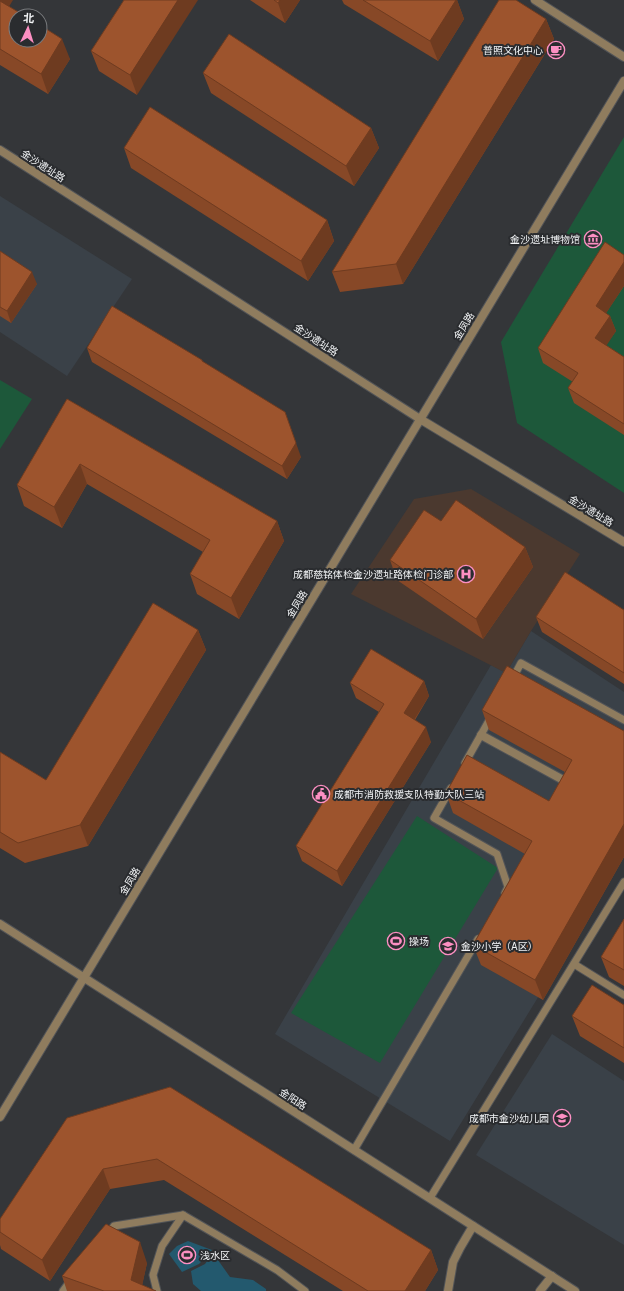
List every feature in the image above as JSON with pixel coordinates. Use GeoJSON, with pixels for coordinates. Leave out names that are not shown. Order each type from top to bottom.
{"type":"FeatureCollection","features":[{"type":"Feature","properties":{"kind":"street"},"geometry":{"type":"LineString","coordinates":[[536,0],[624,57]]}},
{"type":"Feature","properties":{"kind":"street","name":"金凤路"},"geometry":{"type":"LineString","coordinates":[[0,1117],[624,80]]}},
{"type":"Feature","properties":{"kind":"street","name":"金沙遗址路"},"geometry":{"type":"LineString","coordinates":[[0,150],[420,419],[624,542]]}},
{"type":"Feature","properties":{"kind":"street"},"geometry":{"type":"LineString","coordinates":[[481,735],[565,781]]}},
{"type":"Feature","properties":{"kind":"street","name":"金阳路"},"geometry":{"type":"LineString","coordinates":[[0,924],[575,1291]]}},
{"type":"Feature","properties":{"kind":"street"},"geometry":{"type":"LineString","coordinates":[[448,1291],[453,1262],[473,1226]]}},
{"type":"Feature","properties":{"kind":"street"},"geometry":{"type":"LineString","coordinates":[[540,1291],[552,1276]]}},
{"type":"Feature","properties":{"kind":"lane"},"geometry":{"type":"LineString","coordinates":[[510,683],[522,663],[624,720]]}},
{"type":"Feature","properties":{"kind":"lane"},"geometry":{"type":"LineString","coordinates":[[461,770],[496,709]]}},
{"type":"Feature","properties":{"kind":"lane"},"geometry":{"type":"LineString","coordinates":[[454,784],[434,818],[497,854],[508,887],[500,901]]}},
{"type":"Feature","properties":{"kind":"lane"},"geometry":{"type":"LineString","coordinates":[[430,1198],[624,882]]}},
{"type":"Feature","properties":{"kind":"lane"},"geometry":{"type":"LineString","coordinates":[[354,1150],[480,934]]}},
{"type":"Feature","properties":{"kind":"lane"},"geometry":{"type":"LineString","coordinates":[[574,964],[624,995]]}},
{"type":"Feature","properties":{"kind":"lane"},"geometry":{"type":"LineString","coordinates":[[105,1238],[114,1226],[182,1215],[277,1270],[305,1291]]}},
{"type":"Feature","properties":{"kind":"lane"},"geometry":{"type":"LineString","coordinates":[[157,1291],[153,1275],[162,1246],[182,1215]]}},
{"type":"Feature","properties":{"kind":"lane"},"geometry":{"type":"LineString","coordinates":[[63,1291],[77,1273]]}},
{"type":"Feature","properties":{"kind":"shaded area"},"geometry":{"type":"Polygon","coordinates":[[[0,196],[132,279],[67,376],[0,332],[0,196]]]}},
{"type":"Feature","properties":{"kind":"shaded area","name":"成都慈铭体检金沙遗址路体检门诊部"},"geometry":{"type":"Polygon","coordinates":[[[471,489],[580,554],[506,673],[351,594],[414,499],[471,489]]]}},
{"type":"Feature","properties":{"kind":"shaded area","name":"金沙小学（A区）"},"geometry":{"type":"Polygon","coordinates":[[[531,631],[624,692],[624,857],[450,1141],[275,1034],[491,665],[506,673],[531,631]]]}},
{"type":"Feature","properties":{"kind":"shaded area","name":"成都市金沙幼儿园"},"geometry":{"type":"Polygon","coordinates":[[[552,1034],[624,1081],[624,1245],[476,1155],[552,1034]]]}},
{"type":"Feature","properties":{"kind":"green space","name":"金沙遗址博物馆"},"geometry":{"type":"Polygon","coordinates":[[[624,137],[624,493],[517,423],[501,342],[624,137]]]}},
{"type":"Feature","properties":{"kind":"green space"},"geometry":{"type":"Polygon","coordinates":[[[0,380],[32,399],[0,449],[0,380]]]}},
{"type":"Feature","properties":{"kind":"green space","name":"操场"},"geometry":{"type":"Polygon","coordinates":[[[417,816],[498,868],[380,1063],[291,1013],[417,816]]]}},
{"type":"Feature","properties":{"kind":"water"},"geometry":{"type":"Polygon","coordinates":[[[188,1241],[212,1250],[199,1264],[182,1272],[169,1254],[177,1246],[188,1241]]]}},
{"type":"Feature","properties":{"kind":"water"},"geometry":{"type":"Polygon","coordinates":[[[213,1253],[230,1277],[253,1280],[266,1289],[266,1291],[201,1291],[193,1284],[191,1271],[205,1264],[213,1253]]]}},
{"type":"Feature","properties":{"kind":"building"},"geometry":{"type":"Polygon","coordinates":[[[124,0],[178,0],[130,75],[91,51],[124,0]]]}},
{"type":"Feature","properties":{"kind":"building"},"geometry":{"type":"Polygon","coordinates":[[[363,0],[456,0],[430,41],[363,0]]]}},
{"type":"Feature","properties":{"kind":"building"},"geometry":{"type":"Polygon","coordinates":[[[499,0],[516,0],[546,19],[396,264],[332,272],[499,0]]]}},
{"type":"Feature","properties":{"kind":"building"},"geometry":{"type":"Polygon","coordinates":[[[0,1],[12,8],[8,8],[8,48],[48,48],[48,30],[62,39],[41,74],[0,49],[0,1]]]}},
{"type":"Feature","properties":{"kind":"building"},"geometry":{"type":"Polygon","coordinates":[[[229,34],[371,128],[346,166],[203,73],[229,34]]]}},
{"type":"Feature","properties":{"kind":"building"},"geometry":{"type":"Polygon","coordinates":[[[150,107],[327,220],[301,261],[124,148],[150,107]]]}},
{"type":"Feature","properties":{"kind":"building"},"geometry":{"type":"Polygon","coordinates":[[[605,242],[624,255],[624,262],[596,306],[610,316],[595,338],[624,357],[624,424],[568,388],[578,373],[538,348],[605,242]]]}},
{"type":"Feature","properties":{"kind":"building"},"geometry":{"type":"Polygon","coordinates":[[[0,251],[32,272],[7,311],[0,307],[0,251]]]}},
{"type":"Feature","properties":{"kind":"building"},"geometry":{"type":"Polygon","coordinates":[[[112,306],[285,412],[296,443],[282,466],[87,348],[112,306]]]}},
{"type":"Feature","properties":{"kind":"building"},"geometry":{"type":"Polygon","coordinates":[[[67,399],[277,521],[231,598],[190,574],[210,540],[80,464],[54,507],[17,485],[67,399]]]}},
{"type":"Feature","properties":{"kind":"building"},"geometry":{"type":"Polygon","coordinates":[[[456,500],[525,547],[476,619],[390,560],[424,510],[441,521],[456,500]]]}},
{"type":"Feature","properties":{"kind":"building"},"geometry":{"type":"Polygon","coordinates":[[[565,572],[624,610],[624,673],[536,617],[565,572]]]}},
{"type":"Feature","properties":{"kind":"building"},"geometry":{"type":"Polygon","coordinates":[[[153,603],[198,630],[80,825],[18,843],[0,832],[0,752],[46,780],[153,603]]]}},
{"type":"Feature","properties":{"kind":"building"},"geometry":{"type":"Polygon","coordinates":[[[371,649],[424,681],[404,713],[426,727],[337,871],[296,846],[384,704],[350,683],[371,649]]]}},
{"type":"Feature","properties":{"kind":"building"},"geometry":{"type":"Polygon","coordinates":[[[507,666],[624,731],[624,824],[535,980],[473,945],[532,841],[446,793],[467,755],[549,801],[572,760],[482,710],[507,666]]]}},
{"type":"Feature","properties":{"kind":"building"},"geometry":{"type":"Polygon","coordinates":[[[624,919],[624,970],[601,957],[624,919]]]}},
{"type":"Feature","properties":{"kind":"building"},"geometry":{"type":"Polygon","coordinates":[[[592,985],[624,1005],[624,1048],[572,1016],[592,985]]]}},
{"type":"Feature","properties":{"kind":"building"},"geometry":{"type":"Polygon","coordinates":[[[170,1087],[431,1250],[405,1291],[368,1291],[157,1159],[103,1169],[42,1260],[0,1232],[0,1219],[67,1118],[170,1087]]]}},
{"type":"Feature","properties":{"kind":"building"},"geometry":{"type":"Polygon","coordinates":[[[106,1224],[140,1242],[131,1280],[156,1291],[104,1291],[62,1276],[106,1224]]]}},
{"type":"Feature","properties":{"kind":"place","name":"普照文化中心"},"geometry":{"type":"Point","coordinates":[556,50]}},
{"type":"Feature","properties":{"kind":"place","name":"金沙遗址博物馆"},"geometry":{"type":"Point","coordinates":[593,239]}},
{"type":"Feature","properties":{"kind":"place","name":"成都慈铭体检金沙遗址路体检门诊部"},"geometry":{"type":"Point","coordinates":[466,574]}},
{"type":"Feature","properties":{"kind":"place","name":"成都市消防救援支队特勤大队三站"},"geometry":{"type":"Point","coordinates":[321,794]}},
{"type":"Feature","properties":{"kind":"place","name":"操场"},"geometry":{"type":"Point","coordinates":[396,941]}},
{"type":"Feature","properties":{"kind":"place","name":"金沙小学（A区）"},"geometry":{"type":"Point","coordinates":[448,946]}},
{"type":"Feature","properties":{"kind":"place","name":"成都市金沙幼儿园"},"geometry":{"type":"Point","coordinates":[562,1118]}},
{"type":"Feature","properties":{"kind":"place","name":"浅水区"},"geometry":{"type":"Point","coordinates":[187,1255]}}]}
